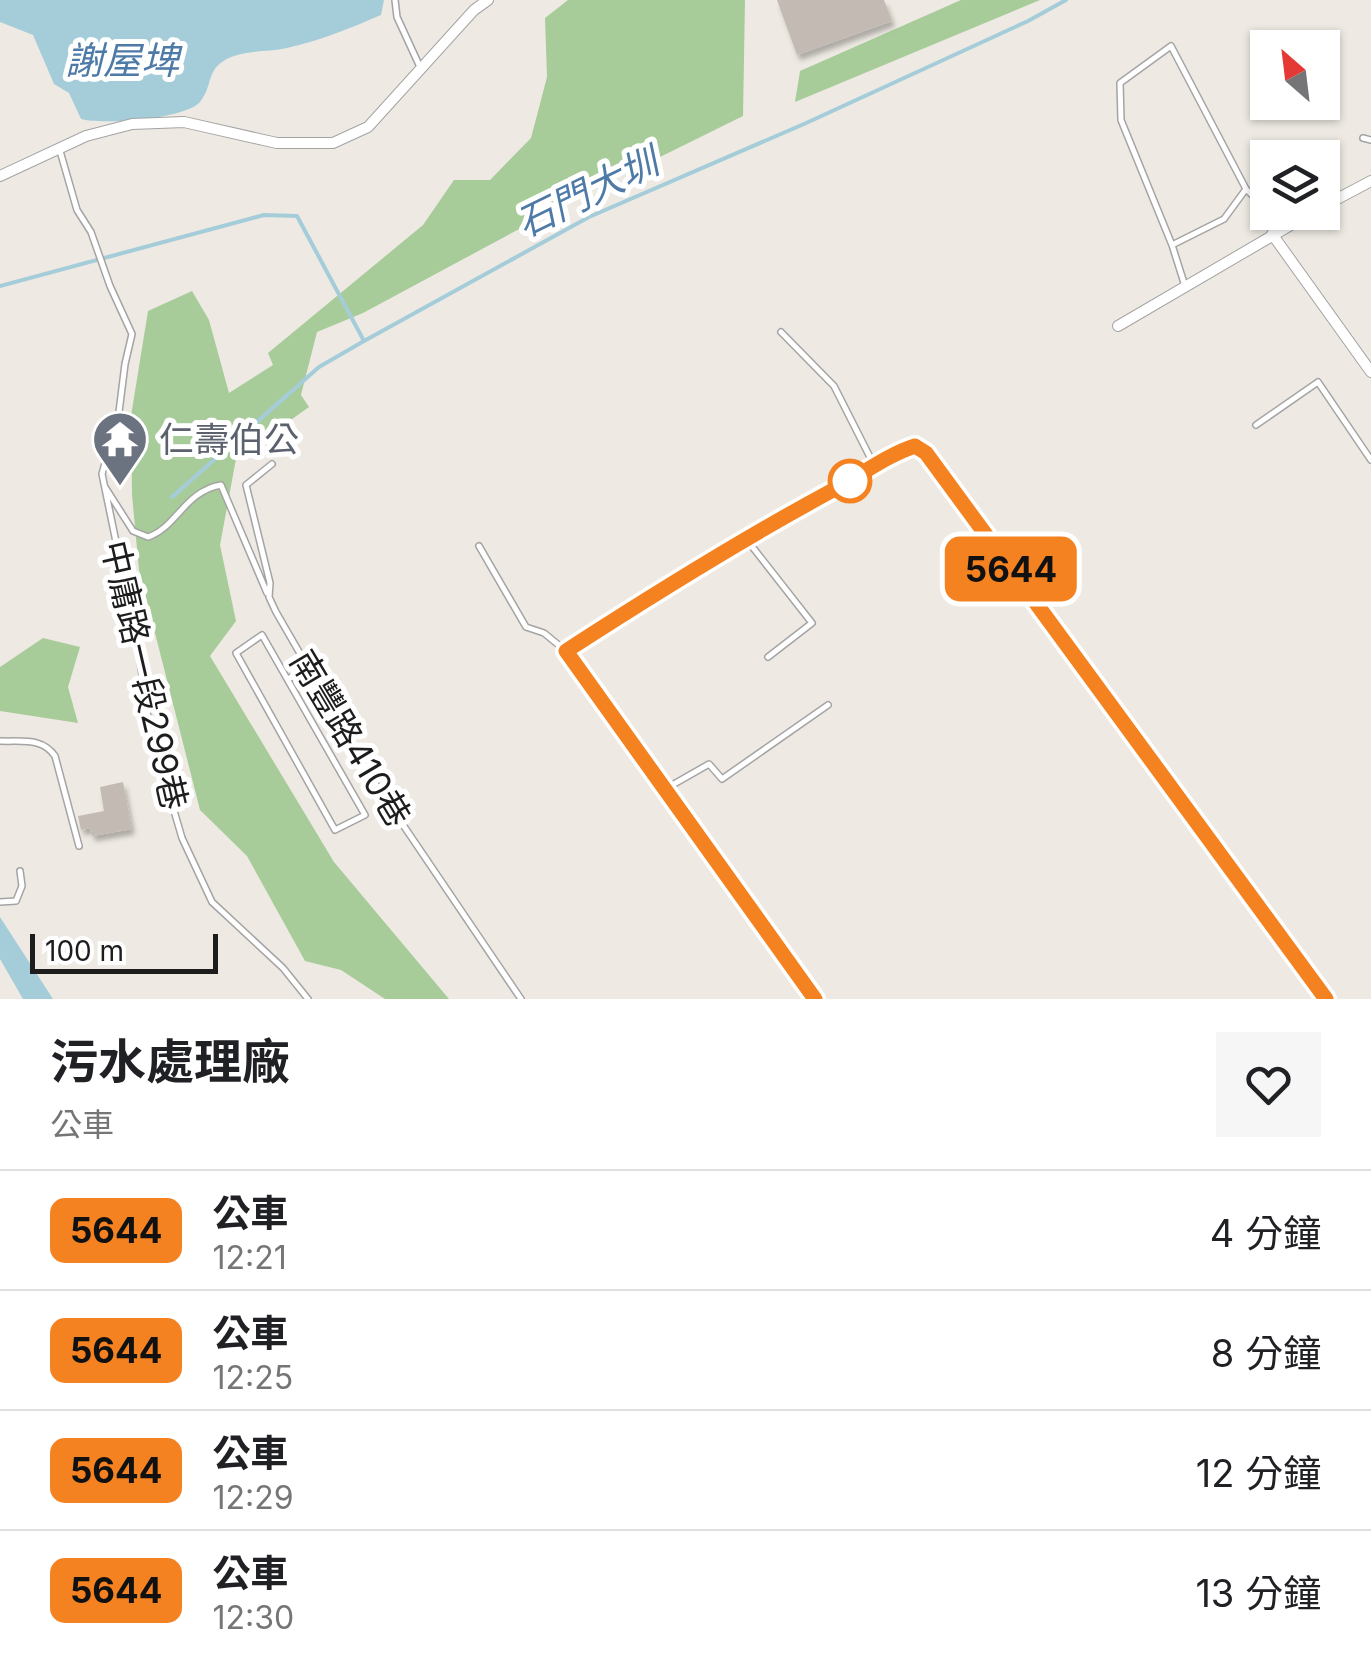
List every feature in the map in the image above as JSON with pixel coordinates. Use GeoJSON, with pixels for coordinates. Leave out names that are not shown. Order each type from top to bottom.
{"type":"FeatureCollection","features":[{"type":"Feature","properties":{"kind":"street"},"geometry":{"type":"LineString","coordinates":[[0,176],[86,136],[132,124],[184,122],[278,143],[332,143],[368,127],[420,67],[488,0]]}},
{"type":"Feature","properties":{"kind":"street"},"geometry":{"type":"LineString","coordinates":[[1340,197],[1371,181]]}},
{"type":"Feature","properties":{"kind":"street"},"geometry":{"type":"LineString","coordinates":[[1118,326],[1281,230]]}},
{"type":"Feature","properties":{"kind":"street"},"geometry":{"type":"LineString","coordinates":[[1277,232],[1371,372]]}},
{"type":"Feature","properties":{"kind":"street"},"geometry":{"type":"LineString","coordinates":[[815,999],[566,651],[746,538],[875,468],[900,450],[915,446],[926,453],[1326,999]]}},
{"type":"Feature","properties":{"kind":"lane"},"geometry":{"type":"LineString","coordinates":[[394,0],[397,18],[420,67]]}},
{"type":"Feature","properties":{"kind":"lane"},"geometry":{"type":"LineString","coordinates":[[1185,286],[1121,120],[1120,83],[1171,46],[1250,194]]}},
{"type":"Feature","properties":{"kind":"lane","name":"中庸路一段299巷"},"geometry":{"type":"LineString","coordinates":[[59,148],[76,210],[91,232],[132,334],[119,412],[102,474],[103,485],[149,725],[182,838],[212,902],[283,968],[308,999]]}},
{"type":"Feature","properties":{"kind":"lane"},"geometry":{"type":"LineString","coordinates":[[1172,245],[1224,219],[1246,190]]}},
{"type":"Feature","properties":{"kind":"lane"},"geometry":{"type":"LineString","coordinates":[[781,332],[834,386],[875,468]]}},
{"type":"Feature","properties":{"kind":"lane"},"geometry":{"type":"LineString","coordinates":[[1256,424],[1318,382],[1371,460]]}},
{"type":"Feature","properties":{"kind":"lane","name":"南豐路410巷"},"geometry":{"type":"LineString","coordinates":[[272,464],[246,485],[270,583],[269,597],[376,785],[521,999]]}},
{"type":"Feature","properties":{"kind":"lane","name":"中庸路一段299巷"},"geometry":{"type":"LineString","coordinates":[[103,485],[133,531],[148,537],[158,533],[192,497],[221,486],[269,597]]}},
{"type":"Feature","properties":{"kind":"lane"},"geometry":{"type":"LineString","coordinates":[[746,538],[812,623],[768,657]]}},
{"type":"Feature","properties":{"kind":"lane"},"geometry":{"type":"LineString","coordinates":[[479,546],[526,627],[544,633],[566,651]]}},
{"type":"Feature","properties":{"kind":"lane"},"geometry":{"type":"LineString","coordinates":[[262,635],[288,679],[365,815],[334,830],[236,653],[262,635]]}},
{"type":"Feature","properties":{"kind":"lane"},"geometry":{"type":"LineString","coordinates":[[288,679],[308,667]]}},
{"type":"Feature","properties":{"kind":"lane"},"geometry":{"type":"LineString","coordinates":[[666,789],[709,764],[722,779],[828,705]]}},
{"type":"Feature","properties":{"kind":"lane"},"geometry":{"type":"LineString","coordinates":[[0,741],[40,742],[50,749],[78,846]]}},
{"type":"Feature","properties":{"kind":"lane"},"geometry":{"type":"LineString","coordinates":[[0,902],[16,901],[22,886],[20,870]]}},
{"type":"Feature","properties":{"kind":"green space"},"geometry":{"type":"Polygon","coordinates":[[[568,0],[745,0],[743,116],[577,198],[363,313],[317,332],[301,395],[309,407],[236,459],[220,545],[236,621],[210,656],[334,862],[449,999],[385,999],[341,970],[305,961],[247,856],[200,810],[139,570],[132,495],[131,416],[148,311],[192,291],[209,320],[229,393],[273,365],[268,353],[423,225],[454,180],[490,180],[531,138],[547,77],[545,18],[568,0]]]}},
{"type":"Feature","properties":{"kind":"green space"},"geometry":{"type":"Polygon","coordinates":[[[961,0],[1040,0],[795,102],[800,71],[961,0]]]}},
{"type":"Feature","properties":{"kind":"green space"},"geometry":{"type":"Polygon","coordinates":[[[43,638],[80,647],[68,687],[78,723],[0,711],[0,667],[43,638]]]}},
{"type":"Feature","properties":{"kind":"water","name":"謝屋埤"},"geometry":{"type":"Polygon","coordinates":[[[0,0],[384,0],[381,15],[347,29],[299,45],[225,60],[214,70],[205,95],[192,108],[143,119],[106,121],[81,119],[69,93],[54,84],[33,35],[0,22],[0,0]]]}},
{"type":"Feature","properties":{"kind":"water"},"geometry":{"type":"Polygon","coordinates":[[[0,917],[53,999],[23,999],[0,959],[0,917]]]}},
{"type":"Feature","properties":{"kind":"building"},"geometry":{"type":"Polygon","coordinates":[[[777,0],[884,0],[892,21],[797,55],[777,0]]]}},
{"type":"Feature","properties":{"kind":"building"},"geometry":{"type":"Polygon","coordinates":[[[123,782],[132,829],[92,836],[90,828],[81,830],[78,816],[104,811],[100,787],[123,782]]]}},
{"type":"Feature","properties":{"kind":"waterway","name":"石門大圳"},"geometry":{"type":"LineString","coordinates":[[172,497],[319,367],[364,341],[589,217],[804,124],[1066,0]]}},
{"type":"Feature","properties":{"kind":"waterway"},"geometry":{"type":"LineString","coordinates":[[0,286],[264,215],[297,216],[364,341]]}},
{"type":"Feature","properties":{"kind":"bus line","name":"5644"},"geometry":{"type":"LineString","coordinates":[[815,999],[566,651],[746,538],[875,468],[900,450],[915,446],[926,453],[1326,999]]}},
{"type":"Feature","properties":{"kind":"place","name":"仁壽伯公"},"geometry":{"type":"Point","coordinates":[120,488]}}]}
